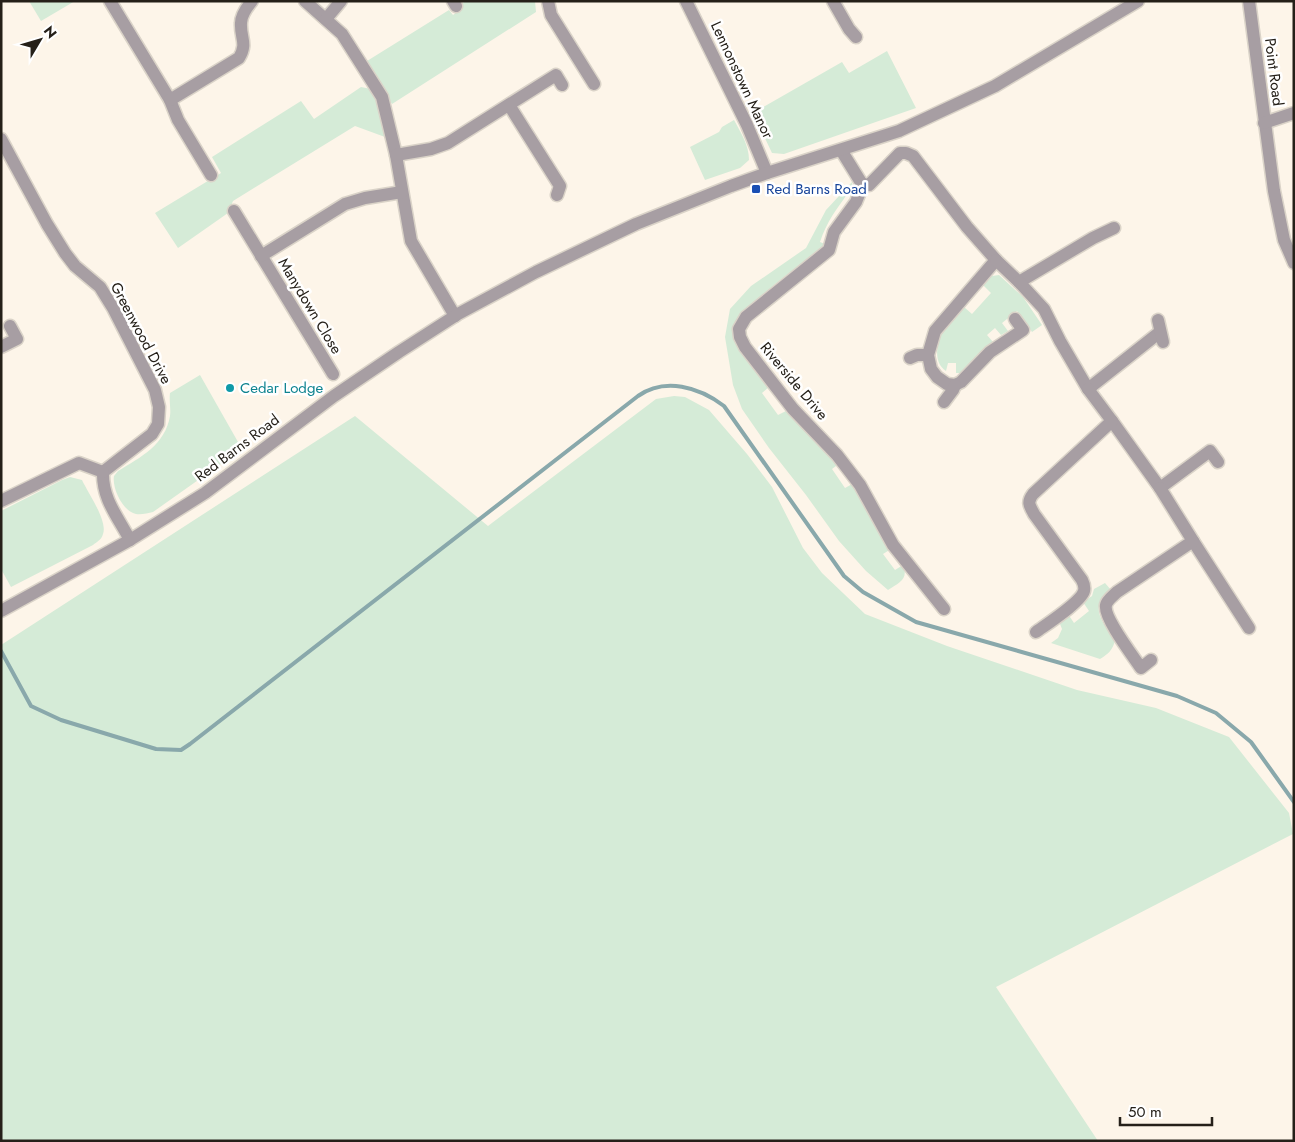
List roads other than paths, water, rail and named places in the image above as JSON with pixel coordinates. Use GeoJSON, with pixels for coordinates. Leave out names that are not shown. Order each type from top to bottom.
{"type":"FeatureCollection","features":[{"type":"Feature","properties":{"kind":"street"},"geometry":{"type":"LineString","coordinates":[[110,1],[170,100],[178,120],[210,174]]}},
{"type":"Feature","properties":{"kind":"street"},"geometry":{"type":"LineString","coordinates":[[170,100],[240,58],[244,50],[241,22],[246,8],[252,1]]}},
{"type":"Feature","properties":{"kind":"street"},"geometry":{"type":"LineString","coordinates":[[305,1],[342,34],[382,97],[396,155],[411,241],[455,316]]}},
{"type":"Feature","properties":{"kind":"street"},"geometry":{"type":"LineString","coordinates":[[326,19],[342,1]]}},
{"type":"Feature","properties":{"kind":"street"},"geometry":{"type":"LineString","coordinates":[[548,1],[550,15],[594,84]]}},
{"type":"Feature","properties":{"kind":"street","name":"Lennonstown Manor"},"geometry":{"type":"LineString","coordinates":[[686,1],[747,125],[767,173]]}},
{"type":"Feature","properties":{"kind":"street"},"geometry":{"type":"LineString","coordinates":[[833,1],[849,29],[856,37]]}},
{"type":"Feature","properties":{"kind":"street","name":"Red Barns Road"},"geometry":{"type":"LineString","coordinates":[[1,611],[130,540],[205,493],[334,396],[455,316],[536,272],[636,224],[767,173],[899,130],[995,86],[1138,1]]}},
{"type":"Feature","properties":{"kind":"street","name":"Point Road"},"geometry":{"type":"LineString","coordinates":[[1248,1],[1274,191],[1284,240],[1294,263]]}},
{"type":"Feature","properties":{"kind":"street"},"geometry":{"type":"LineString","coordinates":[[396,155],[431,149],[448,143],[556,75],[562,85]]}},
{"type":"Feature","properties":{"kind":"street"},"geometry":{"type":"LineString","coordinates":[[509,105],[560,186],[557,195]]}},
{"type":"Feature","properties":{"kind":"street"},"geometry":{"type":"LineString","coordinates":[[1264,123],[1294,113]]}},
{"type":"Feature","properties":{"kind":"street","name":"Greenwood Drive"},"geometry":{"type":"LineString","coordinates":[[1,139],[65,253],[75,266],[100,287],[113,308],[155,390],[159,407],[158,424],[152,434],[103,472]]}},
{"type":"Feature","properties":{"kind":"street"},"geometry":{"type":"LineString","coordinates":[[841,150],[862,184],[869,185],[900,152],[906,152],[913,156],[967,227],[1044,309],[1088,389],[1160,488],[1250,628]]}},
{"type":"Feature","properties":{"kind":"street","name":"Riverside Drive"},"geometry":{"type":"LineString","coordinates":[[862,184],[856,202],[834,232],[828,250],[746,318],[739,329],[740,337],[752,357],[793,409],[837,455],[860,485],[893,545],[944,610]]}},
{"type":"Feature","properties":{"kind":"street","name":"Manydown Close"},"geometry":{"type":"LineString","coordinates":[[260,256],[345,204],[365,198],[402,192]]}},
{"type":"Feature","properties":{"kind":"street","name":"Manydown Close"},"geometry":{"type":"LineString","coordinates":[[234,211],[333,374]]}},
{"type":"Feature","properties":{"kind":"street"},"geometry":{"type":"LineString","coordinates":[[1019,282],[1093,238],[1114,228]]}},
{"type":"Feature","properties":{"kind":"street"},"geometry":{"type":"LineString","coordinates":[[996,260],[935,331],[928,355],[931,369],[936,377],[947,384],[955,385],[961,382],[990,352],[1022,330],[1015,319]]}},
{"type":"Feature","properties":{"kind":"street"},"geometry":{"type":"LineString","coordinates":[[1,347],[17,339],[10,326]]}},
{"type":"Feature","properties":{"kind":"street"},"geometry":{"type":"LineString","coordinates":[[1088,389],[1160,331]]}},
{"type":"Feature","properties":{"kind":"street"},"geometry":{"type":"LineString","coordinates":[[910,358],[917,355],[928,355]]}},
{"type":"Feature","properties":{"kind":"street"},"geometry":{"type":"LineString","coordinates":[[944,402],[955,385]]}},
{"type":"Feature","properties":{"kind":"street"},"geometry":{"type":"LineString","coordinates":[[1036,632],[1082,597],[1085,587],[1078,574],[1028,505],[1029,500],[1033,494],[1112,421]]}},
{"type":"Feature","properties":{"kind":"street"},"geometry":{"type":"LineString","coordinates":[[1160,488],[1210,451],[1218,462]]}},
{"type":"Feature","properties":{"kind":"street"},"geometry":{"type":"LineString","coordinates":[[1,501],[79,463],[103,472],[102,486],[109,503],[130,540]]}},
{"type":"Feature","properties":{"kind":"street"},"geometry":{"type":"LineString","coordinates":[[1151,660],[1141,668],[1106,613],[1107,602],[1117,592],[1193,541]]}},
{"type":"Feature","properties":{"kind":"waterway"},"geometry":{"type":"LineString","coordinates":[[1,651],[31,706],[61,720],[156,749],[181,750],[638,396],[648,390],[659,387],[682,387],[693,389],[724,406],[844,576],[863,592],[916,622],[1177,696],[1216,713],[1251,742],[1294,802]]}},
{"type":"Feature","properties":{"kind":"place","name":"Red Barns Road"},"geometry":{"type":"Point","coordinates":[756,189]}},
{"type":"Feature","properties":{"kind":"place","name":"Cedar Lodge"},"geometry":{"type":"Point","coordinates":[230,388]}}]}
